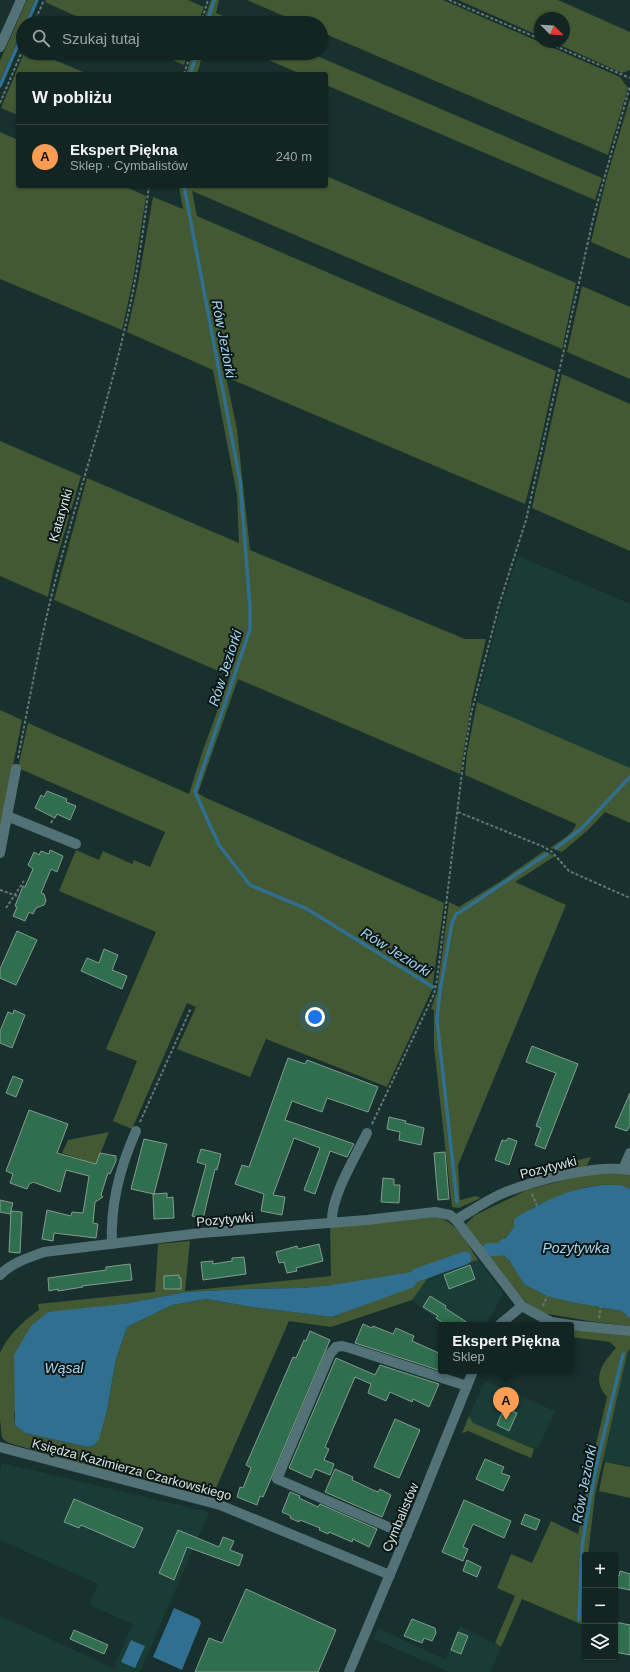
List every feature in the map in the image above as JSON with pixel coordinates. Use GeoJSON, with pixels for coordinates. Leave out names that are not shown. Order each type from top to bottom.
{"type":"FeatureCollection","features":[{"type":"Feature","properties":{"kind":"street"},"geometry":{"type":"LineString","coordinates":[[2,44],[21,0]]}},
{"type":"Feature","properties":{"kind":"street"},"geometry":{"type":"LineString","coordinates":[[0,853],[16,769]]}},
{"type":"Feature","properties":{"kind":"street"},"geometry":{"type":"LineString","coordinates":[[7,816],[76,844]]}},
{"type":"Feature","properties":{"kind":"street"},"geometry":{"type":"LineString","coordinates":[[112,1244],[114,1203],[119,1174],[136,1131]]}},
{"type":"Feature","properties":{"kind":"street"},"geometry":{"type":"LineString","coordinates":[[332,1221],[332,1210],[336,1198],[367,1133]]}},
{"type":"Feature","properties":{"kind":"street"},"geometry":{"type":"LineString","coordinates":[[626,1170],[630,1153]]}},
{"type":"Feature","properties":{"kind":"street","name":"Pozytywki"},"geometry":{"type":"LineString","coordinates":[[0,1275],[6,1269],[23,1260],[44,1252],[201,1233],[244,1231],[332,1221],[367,1220],[435,1212],[450,1215],[456,1220],[501,1194],[533,1184],[596,1169],[626,1170]]}},
{"type":"Feature","properties":{"kind":"street"},"geometry":{"type":"LineString","coordinates":[[456,1220],[522,1306],[551,1322]]}},
{"type":"Feature","properties":{"kind":"street"},"geometry":{"type":"LineString","coordinates":[[503,1322],[522,1306]]}},
{"type":"Feature","properties":{"kind":"street"},"geometry":{"type":"LineString","coordinates":[[574,1325],[630,1330]]}},
{"type":"Feature","properties":{"kind":"street"},"geometry":{"type":"LineString","coordinates":[[407,1535],[277,1479],[330,1354],[336,1348],[342,1346],[350,1348],[467,1386]]}},
{"type":"Feature","properties":{"kind":"street","name":"Cymbalistów"},"geometry":{"type":"LineString","coordinates":[[349,1672],[407,1535],[472,1374]]}},
{"type":"Feature","properties":{"kind":"street","name":"Księdza Kazimierza Czarkowskiego"},"geometry":{"type":"LineString","coordinates":[[0,1447],[220,1505],[390,1575]]}},
{"type":"Feature","properties":{"kind":"path"},"geometry":{"type":"LineString","coordinates":[[37,16],[44,0]]}},
{"type":"Feature","properties":{"kind":"path"},"geometry":{"type":"LineString","coordinates":[[202,16],[208,0]]}},
{"type":"Feature","properties":{"kind":"path"},"geometry":{"type":"LineString","coordinates":[[449,0],[534,36]]}},
{"type":"Feature","properties":{"kind":"path"},"geometry":{"type":"LineString","coordinates":[[560,48],[630,78]]}},
{"type":"Feature","properties":{"kind":"path"},"geometry":{"type":"LineString","coordinates":[[0,103],[18,60]]}},
{"type":"Feature","properties":{"kind":"path"},"geometry":{"type":"LineString","coordinates":[[185,72],[189,60]]}},
{"type":"Feature","properties":{"kind":"path"},"geometry":{"type":"LineString","coordinates":[[367,1133],[434,994],[437,980],[463,764],[471,714],[480,673],[499,605],[526,520],[594,215],[630,86]]}},
{"type":"Feature","properties":{"kind":"path","name":"Katarynki"},"geometry":{"type":"LineString","coordinates":[[16,769],[41,640],[50,603],[126,323],[138,261],[149,188]]}},
{"type":"Feature","properties":{"kind":"path"},"geometry":{"type":"LineString","coordinates":[[458,812],[544,848],[552,852],[569,871],[630,898]]}},
{"type":"Feature","properties":{"kind":"path"},"geometry":{"type":"LineString","coordinates":[[6,908],[24,880]]}},
{"type":"Feature","properties":{"kind":"path"},"geometry":{"type":"LineString","coordinates":[[0,890],[20,897]]}},
{"type":"Feature","properties":{"kind":"path"},"geometry":{"type":"LineString","coordinates":[[136,1131],[191,1008]]}},
{"type":"Feature","properties":{"kind":"path"},"geometry":{"type":"LineString","coordinates":[[531,1189],[536,1206]]}},
{"type":"Feature","properties":{"kind":"path"},"geometry":{"type":"LineString","coordinates":[[540,1312],[547,1296]]}},
{"type":"Feature","properties":{"kind":"path"},"geometry":{"type":"LineString","coordinates":[[599,1322],[601,1307]]}},
{"type":"Feature","properties":{"kind":"shaded area"},"geometry":{"type":"Polygon","coordinates":[[[518,556],[630,604],[630,768],[477,702],[501,608],[518,556]]]}},
{"type":"Feature","properties":{"kind":"shaded area"},"geometry":{"type":"Polygon","coordinates":[[[478,1260],[503,1293],[488,1322],[439,1322],[412,1300],[427,1279],[455,1267],[478,1260]]]}},
{"type":"Feature","properties":{"kind":"shaded area"},"geometry":{"type":"Polygon","coordinates":[[[628,1350],[630,1350],[630,1466],[602,1461],[628,1350]]]}},
{"type":"Feature","properties":{"kind":"shaded area"},"geometry":{"type":"Polygon","coordinates":[[[485,1381],[555,1411],[539,1447],[534,1449],[472,1423],[469,1416],[485,1381]]]}},
{"type":"Feature","properties":{"kind":"shaded area"},"geometry":{"type":"Polygon","coordinates":[[[2,1463],[209,1512],[140,1672],[0,1672],[0,1616],[116,1669],[115,1664],[133,1624],[89,1605],[98,1584],[0,1540],[0,1472],[2,1463]]]}},
{"type":"Feature","properties":{"kind":"shaded area"},"geometry":{"type":"Polygon","coordinates":[[[460,1626],[501,1647],[490,1672],[449,1672],[374,1639],[379,1629],[445,1659],[460,1626]]]}},
{"type":"Feature","properties":{"kind":"green space"},"geometry":{"type":"Polygon","coordinates":[[[27,0],[35,0],[28,16],[20,16],[27,0]]]}},
{"type":"Feature","properties":{"kind":"green space"},"geometry":{"type":"Polygon","coordinates":[[[46,0],[188,0],[204,7],[201,16],[76,16],[45,2],[46,0]]]}},
{"type":"Feature","properties":{"kind":"green space"},"geometry":{"type":"Polygon","coordinates":[[[211,0],[219,0],[216,13],[223,16],[205,16],[211,0]]]}},
{"type":"Feature","properties":{"kind":"green space"},"geometry":{"type":"Polygon","coordinates":[[[247,0],[443,0],[534,40],[534,48],[553,48],[620,77],[628,88],[608,155],[328,35],[328,16],[284,16],[247,0]]]}},
{"type":"Feature","properties":{"kind":"green space"},"geometry":{"type":"Polygon","coordinates":[[[458,0],[558,0],[630,32],[630,70],[622,73],[566,48],[570,48],[570,12],[534,12],[534,33],[458,0]]]}},
{"type":"Feature","properties":{"kind":"green space"},"geometry":{"type":"Polygon","coordinates":[[[16,25],[16,44],[0,81],[0,61],[16,25]]]}},
{"type":"Feature","properties":{"kind":"green space"},"geometry":{"type":"Polygon","coordinates":[[[21,60],[55,60],[83,72],[16,72],[21,60]]]}},
{"type":"Feature","properties":{"kind":"green space"},"geometry":{"type":"Polygon","coordinates":[[[173,60],[186,60],[184,65],[173,60]]]}},
{"type":"Feature","properties":{"kind":"green space"},"geometry":{"type":"Polygon","coordinates":[[[191,60],[201,60],[198,72],[187,72],[191,60]]]}},
{"type":"Feature","properties":{"kind":"green space"},"geometry":{"type":"Polygon","coordinates":[[[268,60],[326,60],[602,178],[595,200],[328,86],[328,72],[296,72],[268,60]]]}},
{"type":"Feature","properties":{"kind":"green space"},"geometry":{"type":"Polygon","coordinates":[[[16,72],[16,114],[1,108],[16,72]]]}},
{"type":"Feature","properties":{"kind":"green space"},"geometry":{"type":"Polygon","coordinates":[[[630,98],[630,259],[591,242],[606,180],[630,98]]]}},
{"type":"Feature","properties":{"kind":"green space"},"geometry":{"type":"Polygon","coordinates":[[[0,132],[16,139],[16,188],[128,188],[146,196],[133,280],[122,330],[0,279],[0,132]]]}},
{"type":"Feature","properties":{"kind":"green space"},"geometry":{"type":"Polygon","coordinates":[[[328,177],[576,283],[562,349],[192,191],[197,216],[556,371],[537,458],[525,504],[226,377],[237,429],[250,550],[465,639],[486,639],[472,699],[460,774],[238,679],[198,793],[204,797],[444,903],[432,990],[387,1087],[266,1039],[250,1077],[177,1049],[196,1007],[187,1003],[132,1129],[113,1121],[137,1061],[106,1049],[156,932],[59,891],[76,850],[99,860],[103,851],[132,864],[134,860],[150,867],[165,832],[18,768],[28,723],[189,794],[203,750],[230,676],[54,600],[87,478],[239,543],[237,495],[213,370],[127,332],[138,283],[153,197],[183,209],[179,188],[328,188],[328,177]]]}},
{"type":"Feature","properties":{"kind":"green space"},"geometry":{"type":"Polygon","coordinates":[[[582,286],[630,307],[630,379],[567,352],[582,286]]]}},
{"type":"Feature","properties":{"kind":"green space"},"geometry":{"type":"Polygon","coordinates":[[[562,374],[630,404],[630,551],[532,508],[562,374]]]}},
{"type":"Feature","properties":{"kind":"green space"},"geometry":{"type":"Polygon","coordinates":[[[0,441],[81,476],[53,572],[48,597],[0,576],[0,441]]]}},
{"type":"Feature","properties":{"kind":"green space"},"geometry":{"type":"Polygon","coordinates":[[[477,702],[630,768],[630,823],[605,812],[588,830],[562,852],[550,848],[569,834],[575,828],[576,824],[465,775],[467,753],[477,702]]]}},
{"type":"Feature","properties":{"kind":"green space"},"geometry":{"type":"Polygon","coordinates":[[[0,710],[22,720],[0,832],[0,710]]]}},
{"type":"Feature","properties":{"kind":"green space"},"geometry":{"type":"Polygon","coordinates":[[[544,851],[555,856],[515,882],[566,905],[458,1165],[460,1200],[476,1196],[481,1198],[459,1208],[452,1207],[434,1047],[434,1010],[431,1009],[437,992],[449,902],[459,907],[501,881],[544,851]]]}},
{"type":"Feature","properties":{"kind":"green space"},"geometry":{"type":"Polygon","coordinates":[[[109,1132],[96,1164],[62,1153],[68,1140],[109,1132]]]}},
{"type":"Feature","properties":{"kind":"green space"},"geometry":{"type":"Polygon","coordinates":[[[591,1157],[587,1165],[539,1177],[542,1169],[591,1157]]]}},
{"type":"Feature","properties":{"kind":"green space"},"geometry":{"type":"Polygon","coordinates":[[[591,1173],[630,1174],[630,1189],[620,1186],[599,1185],[578,1189],[539,1204],[522,1218],[502,1241],[493,1247],[503,1253],[525,1284],[547,1296],[570,1302],[622,1311],[630,1318],[630,1326],[543,1313],[525,1301],[465,1225],[475,1215],[527,1190],[591,1173]]]}},
{"type":"Feature","properties":{"kind":"green space"},"geometry":{"type":"Polygon","coordinates":[[[434,1217],[442,1219],[455,1227],[478,1260],[455,1267],[427,1279],[412,1300],[331,1327],[289,1321],[213,1495],[115,1471],[114,1473],[9,1443],[2,1438],[0,1419],[0,1353],[16,1329],[39,1310],[38,1304],[155,1292],[158,1244],[190,1241],[185,1291],[331,1276],[330,1227],[434,1217]],[[332,1285],[302,1288],[186,1292],[123,1304],[14,1413],[15,1425],[25,1433],[88,1447],[94,1445],[107,1410],[116,1359],[127,1327],[172,1305],[207,1299],[251,1307],[332,1317],[362,1306],[332,1285]]]}},
{"type":"Feature","properties":{"kind":"green space"},"geometry":{"type":"Polygon","coordinates":[[[574,1329],[630,1336],[630,1350],[628,1350],[595,1495],[588,1552],[582,1552],[582,1625],[522,1599],[501,1647],[495,1643],[515,1596],[497,1588],[511,1554],[532,1563],[551,1521],[578,1534],[592,1461],[607,1397],[600,1384],[600,1371],[606,1359],[616,1348],[610,1342],[574,1337],[574,1329]]]}},
{"type":"Feature","properties":{"kind":"green space"},"geometry":{"type":"Polygon","coordinates":[[[469,1416],[473,1423],[534,1449],[531,1458],[468,1431],[462,1433],[469,1416]]]}},
{"type":"Feature","properties":{"kind":"green space"},"geometry":{"type":"Polygon","coordinates":[[[605,1462],[630,1467],[630,1498],[599,1491],[605,1462]]]}},
{"type":"Feature","properties":{"kind":"water","name":"Pozytywka"},"geometry":{"type":"Polygon","coordinates":[[[602,1185],[620,1185],[630,1189],[630,1319],[622,1311],[570,1302],[547,1296],[524,1284],[509,1260],[499,1250],[496,1251],[493,1248],[501,1244],[514,1227],[514,1219],[524,1213],[567,1193],[579,1189],[602,1185]]]}},
{"type":"Feature","properties":{"kind":"water","name":"Wąsal"},"geometry":{"type":"Polygon","coordinates":[[[412,1272],[417,1275],[417,1281],[414,1287],[332,1317],[251,1307],[207,1299],[172,1305],[127,1327],[116,1359],[107,1410],[99,1439],[94,1445],[88,1447],[25,1433],[15,1425],[14,1355],[31,1326],[48,1312],[123,1304],[186,1292],[302,1288],[332,1285],[412,1272]]]}},
{"type":"Feature","properties":{"kind":"water"},"geometry":{"type":"Polygon","coordinates":[[[174,1608],[199,1619],[201,1623],[182,1670],[153,1657],[174,1608]]]}},
{"type":"Feature","properties":{"kind":"water"},"geometry":{"type":"Polygon","coordinates":[[[131,1640],[145,1646],[135,1668],[121,1662],[131,1640]]]}},
{"type":"Feature","properties":{"kind":"building"},"geometry":{"type":"Polygon","coordinates":[[[47,791],[67,799],[66,802],[76,806],[70,820],[57,814],[55,818],[35,808],[41,795],[44,797],[47,791]]]}},
{"type":"Feature","properties":{"kind":"building"},"geometry":{"type":"Polygon","coordinates":[[[50,850],[63,856],[57,872],[51,869],[41,893],[44,894],[46,901],[44,905],[36,908],[33,914],[29,912],[25,921],[13,916],[17,907],[15,906],[23,886],[25,887],[33,869],[28,865],[34,852],[39,855],[41,851],[49,854],[50,850]]]}},
{"type":"Feature","properties":{"kind":"building"},"geometry":{"type":"Polygon","coordinates":[[[17,931],[37,940],[16,985],[0,978],[0,969],[17,931]]]}},
{"type":"Feature","properties":{"kind":"building"},"geometry":{"type":"Polygon","coordinates":[[[104,949],[118,955],[112,970],[127,976],[122,989],[81,971],[87,958],[99,963],[104,949]]]}},
{"type":"Feature","properties":{"kind":"building"},"geometry":{"type":"Polygon","coordinates":[[[14,1010],[25,1015],[12,1048],[0,1043],[0,1031],[8,1012],[13,1014],[14,1010]]]}},
{"type":"Feature","properties":{"kind":"building"},"geometry":{"type":"Polygon","coordinates":[[[532,1046],[578,1064],[545,1149],[535,1145],[541,1128],[536,1126],[556,1073],[526,1062],[532,1046]]]}},
{"type":"Feature","properties":{"kind":"building"},"geometry":{"type":"Polygon","coordinates":[[[288,1058],[305,1064],[307,1060],[378,1087],[368,1112],[327,1098],[322,1112],[292,1101],[285,1120],[354,1144],[347,1157],[330,1151],[315,1194],[304,1190],[320,1148],[294,1138],[273,1195],[285,1197],[282,1215],[261,1211],[264,1194],[235,1184],[242,1165],[249,1167],[288,1058]]]}},
{"type":"Feature","properties":{"kind":"building"},"geometry":{"type":"Polygon","coordinates":[[[13,1076],[23,1080],[16,1097],[6,1093],[13,1076]]]}},
{"type":"Feature","properties":{"kind":"building"},"geometry":{"type":"Polygon","coordinates":[[[630,1093],[630,1125],[627,1131],[615,1127],[630,1093]]]}},
{"type":"Feature","properties":{"kind":"building"},"geometry":{"type":"Polygon","coordinates":[[[29,1110],[68,1124],[57,1153],[96,1164],[100,1153],[116,1156],[116,1161],[110,1174],[108,1173],[107,1176],[101,1195],[103,1197],[95,1202],[93,1223],[98,1224],[96,1238],[54,1233],[53,1241],[42,1239],[47,1210],[71,1216],[72,1212],[83,1213],[89,1176],[66,1170],[60,1192],[33,1182],[30,1183],[27,1189],[10,1183],[13,1174],[6,1171],[29,1110]]]}},
{"type":"Feature","properties":{"kind":"building"},"geometry":{"type":"Polygon","coordinates":[[[389,1117],[406,1121],[405,1123],[424,1128],[421,1145],[399,1140],[400,1132],[387,1129],[389,1117]]]}},
{"type":"Feature","properties":{"kind":"building"},"geometry":{"type":"Polygon","coordinates":[[[508,1138],[517,1141],[509,1165],[495,1160],[502,1140],[506,1141],[508,1138]]]}},
{"type":"Feature","properties":{"kind":"building"},"geometry":{"type":"Polygon","coordinates":[[[144,1139],[167,1144],[154,1194],[131,1189],[144,1139]]]}},
{"type":"Feature","properties":{"kind":"building"},"geometry":{"type":"Polygon","coordinates":[[[201,1149],[221,1154],[217,1170],[215,1169],[203,1219],[192,1216],[206,1165],[197,1162],[201,1149]]]}},
{"type":"Feature","properties":{"kind":"building"},"geometry":{"type":"Polygon","coordinates":[[[445,1152],[449,1199],[438,1200],[434,1153],[445,1152]]]}},
{"type":"Feature","properties":{"kind":"building"},"geometry":{"type":"Polygon","coordinates":[[[383,1178],[394,1179],[394,1185],[400,1185],[399,1203],[381,1202],[383,1178]]]}},
{"type":"Feature","properties":{"kind":"building"},"geometry":{"type":"Polygon","coordinates":[[[167,1193],[167,1198],[173,1197],[174,1218],[154,1219],[153,1194],[167,1193]]]}},
{"type":"Feature","properties":{"kind":"building"},"geometry":{"type":"Polygon","coordinates":[[[0,1200],[13,1203],[10,1214],[0,1212],[0,1200]]]}},
{"type":"Feature","properties":{"kind":"building"},"geometry":{"type":"Polygon","coordinates":[[[11,1211],[22,1212],[20,1253],[9,1252],[11,1211]]]}},
{"type":"Feature","properties":{"kind":"building"},"geometry":{"type":"Polygon","coordinates":[[[319,1244],[323,1261],[296,1268],[297,1271],[287,1273],[284,1262],[279,1263],[276,1252],[297,1246],[298,1249],[319,1244]]]}},
{"type":"Feature","properties":{"kind":"building"},"geometry":{"type":"Polygon","coordinates":[[[244,1257],[246,1274],[203,1280],[201,1262],[213,1261],[213,1264],[232,1261],[232,1258],[244,1257]]]}},
{"type":"Feature","properties":{"kind":"building"},"geometry":{"type":"Polygon","coordinates":[[[130,1264],[132,1280],[49,1291],[48,1278],[106,1270],[106,1267],[130,1264]]]}},
{"type":"Feature","properties":{"kind":"building"},"geometry":{"type":"Polygon","coordinates":[[[470,1265],[475,1279],[449,1289],[444,1275],[470,1265]]]}},
{"type":"Feature","properties":{"kind":"building"},"geometry":{"type":"Polygon","coordinates":[[[179,1275],[179,1278],[181,1278],[181,1289],[164,1289],[164,1276],[179,1275]]]}},
{"type":"Feature","properties":{"kind":"building"},"geometry":{"type":"Polygon","coordinates":[[[430,1296],[466,1322],[442,1322],[436,1318],[438,1316],[423,1307],[430,1296]]]}},
{"type":"Feature","properties":{"kind":"building"},"geometry":{"type":"Polygon","coordinates":[[[363,1324],[372,1328],[373,1326],[393,1334],[396,1328],[414,1336],[412,1341],[438,1353],[438,1370],[355,1343],[363,1324]]]}},
{"type":"Feature","properties":{"kind":"building"},"geometry":{"type":"Polygon","coordinates":[[[310,1331],[330,1340],[267,1488],[263,1497],[260,1496],[257,1505],[237,1497],[240,1487],[243,1488],[251,1468],[246,1465],[293,1357],[296,1358],[310,1331]]]}},
{"type":"Feature","properties":{"kind":"building"},"geometry":{"type":"Polygon","coordinates":[[[336,1358],[375,1375],[380,1365],[439,1384],[429,1407],[413,1399],[412,1402],[390,1392],[386,1401],[368,1393],[371,1384],[355,1377],[325,1447],[329,1449],[324,1460],[334,1464],[330,1475],[315,1469],[311,1478],[289,1468],[336,1358]]]}},
{"type":"Feature","properties":{"kind":"building"},"geometry":{"type":"Polygon","coordinates":[[[504,1408],[517,1413],[509,1431],[497,1425],[504,1408]]]}},
{"type":"Feature","properties":{"kind":"building"},"geometry":{"type":"Polygon","coordinates":[[[395,1419],[420,1430],[399,1478],[374,1467],[395,1419]]]}},
{"type":"Feature","properties":{"kind":"building"},"geometry":{"type":"Polygon","coordinates":[[[485,1459],[504,1467],[501,1473],[510,1476],[503,1491],[476,1479],[485,1459]]]}},
{"type":"Feature","properties":{"kind":"building"},"geometry":{"type":"Polygon","coordinates":[[[335,1469],[353,1477],[352,1480],[373,1490],[378,1492],[380,1489],[391,1495],[382,1517],[325,1492],[335,1469]]]}},
{"type":"Feature","properties":{"kind":"building"},"geometry":{"type":"Polygon","coordinates":[[[290,1492],[318,1507],[320,1504],[377,1529],[369,1547],[353,1539],[352,1542],[329,1532],[328,1534],[319,1530],[320,1528],[300,1520],[299,1522],[290,1518],[291,1516],[282,1512],[290,1492]]]}},
{"type":"Feature","properties":{"kind":"building"},"geometry":{"type":"Polygon","coordinates":[[[74,1499],[143,1528],[134,1548],[81,1525],[79,1528],[64,1522],[74,1499]]]}},
{"type":"Feature","properties":{"kind":"building"},"geometry":{"type":"Polygon","coordinates":[[[464,1500],[511,1521],[504,1538],[473,1524],[463,1547],[468,1549],[463,1561],[442,1552],[464,1500]]]}},
{"type":"Feature","properties":{"kind":"building"},"geometry":{"type":"Polygon","coordinates":[[[525,1514],[540,1520],[536,1530],[521,1524],[525,1514]]]}},
{"type":"Feature","properties":{"kind":"building"},"geometry":{"type":"Polygon","coordinates":[[[178,1530],[219,1547],[223,1537],[234,1541],[230,1550],[243,1555],[239,1566],[187,1547],[174,1580],[159,1573],[178,1530]]]}},
{"type":"Feature","properties":{"kind":"building"},"geometry":{"type":"Polygon","coordinates":[[[467,1560],[481,1567],[477,1577],[463,1571],[467,1560]]]}},
{"type":"Feature","properties":{"kind":"building"},"geometry":{"type":"Polygon","coordinates":[[[620,1571],[630,1574],[630,1590],[618,1588],[620,1571]]]}},
{"type":"Feature","properties":{"kind":"building"},"geometry":{"type":"Polygon","coordinates":[[[246,1589],[336,1630],[318,1672],[195,1672],[209,1638],[222,1643],[246,1589]]]}},
{"type":"Feature","properties":{"kind":"building"},"geometry":{"type":"Polygon","coordinates":[[[412,1619],[435,1628],[436,1633],[432,1641],[424,1638],[422,1643],[404,1636],[412,1619]]]}},
{"type":"Feature","properties":{"kind":"building"},"geometry":{"type":"Polygon","coordinates":[[[618,1623],[630,1625],[630,1655],[618,1653],[618,1623]]]}},
{"type":"Feature","properties":{"kind":"building"},"geometry":{"type":"Polygon","coordinates":[[[74,1630],[108,1645],[104,1654],[70,1639],[74,1630]]]}},
{"type":"Feature","properties":{"kind":"building"},"geometry":{"type":"Polygon","coordinates":[[[458,1632],[468,1636],[461,1654],[451,1650],[458,1632]]]}},
{"type":"Feature","properties":{"kind":"waterway","name":"Rów Jeziorki"},"geometry":{"type":"LineString","coordinates":[[30,16],[37,0]]}},
{"type":"Feature","properties":{"kind":"waterway","name":"Rów Jeziorki"},"geometry":{"type":"LineString","coordinates":[[209,16],[214,0]]}},
{"type":"Feature","properties":{"kind":"waterway","name":"Rów Jeziorki"},"geometry":{"type":"LineString","coordinates":[[0,86],[16,49]]}},
{"type":"Feature","properties":{"kind":"waterway","name":"Rów Jeziorki"},"geometry":{"type":"LineString","coordinates":[[191,72],[195,60]]}},
{"type":"Feature","properties":{"kind":"waterway","name":"Rów Jeziorki"},"geometry":{"type":"LineString","coordinates":[[184,188],[240,481],[250,606],[250,629],[195,792],[219,845],[250,885],[307,909],[433,987]]}},
{"type":"Feature","properties":{"kind":"waterway"},"geometry":{"type":"LineString","coordinates":[[556,848],[581,829],[630,777]]}},
{"type":"Feature","properties":{"kind":"waterway","name":"Rów Jeziorki"},"geometry":{"type":"LineString","coordinates":[[457,1202],[437,1020],[440,991],[452,923],[456,914],[547,854]]}},
{"type":"Feature","properties":{"kind":"waterway"},"geometry":{"type":"LineString","coordinates":[[488,1250],[502,1249],[505,1245]]}},
{"type":"Feature","properties":{"kind":"waterway"},"geometry":{"type":"LineString","coordinates":[[417,1275],[465,1258]]}},
{"type":"Feature","properties":{"kind":"waterway","name":"Rów Jeziorki"},"geometry":{"type":"LineString","coordinates":[[579,1620],[582,1547],[586,1521],[597,1463],[623,1354]]}},
{"type":"Feature","properties":{"kind":"place","name":"Ekspert Piękna"},"geometry":{"type":"Point","coordinates":[506,1420]}}]}
